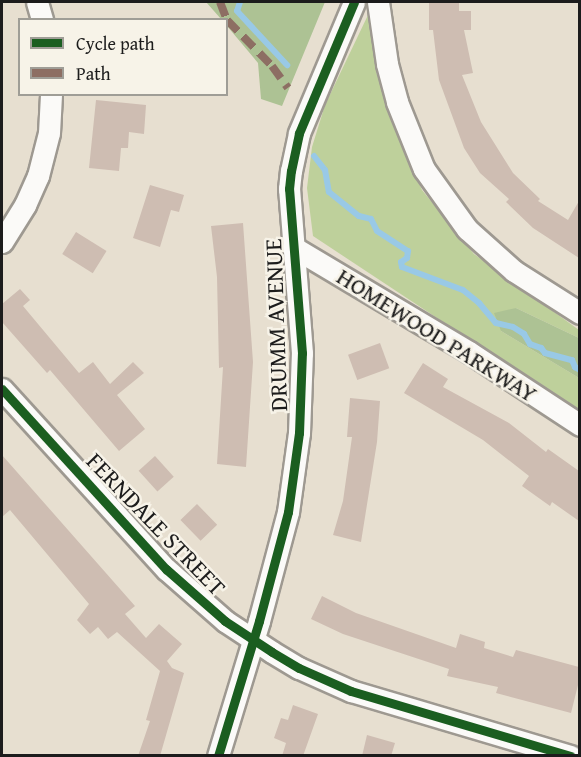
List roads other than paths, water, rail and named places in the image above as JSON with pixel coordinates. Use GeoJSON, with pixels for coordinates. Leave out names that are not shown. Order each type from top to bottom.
{"type":"FeatureCollection","features":[{"type":"Feature","properties":{"kind":"street"},"geometry":{"type":"LineString","coordinates":[[37,2],[41,18]]}},
{"type":"Feature","properties":{"kind":"street","name":"DRUMM AVENUE"},"geometry":{"type":"LineString","coordinates":[[218,756],[288,512],[299,433],[302,353],[289,189],[299,133],[354,2]]}},
{"type":"Feature","properties":{"kind":"street"},"geometry":{"type":"LineString","coordinates":[[378,2],[387,64],[397,102],[424,169],[467,229],[514,271],[579,313]]}},
{"type":"Feature","properties":{"kind":"street"},"geometry":{"type":"LineString","coordinates":[[2,242],[25,205],[38,176],[49,133],[51,96]]}},
{"type":"Feature","properties":{"kind":"street","name":"HOMEWOOD PARKWAY"},"geometry":{"type":"LineString","coordinates":[[293,247],[469,352],[579,425]]}},
{"type":"Feature","properties":{"kind":"street","name":"FERNDALE STREET"},"geometry":{"type":"LineString","coordinates":[[2,389],[166,569],[225,621],[253,640],[299,668],[351,691],[571,756]]}},
{"type":"Feature","properties":{"kind":"waterway"},"geometry":{"type":"LineString","coordinates":[[240,2],[237,11],[287,65]]}},
{"type":"Feature","properties":{"kind":"waterway"},"geometry":{"type":"LineString","coordinates":[[314,156],[325,170],[329,192],[359,216],[371,219],[377,231],[408,251],[407,258],[401,262],[402,267],[463,290],[479,303],[496,323],[513,327],[524,334],[530,344],[541,348],[545,353],[572,360],[575,367],[580,370]]}}]}
